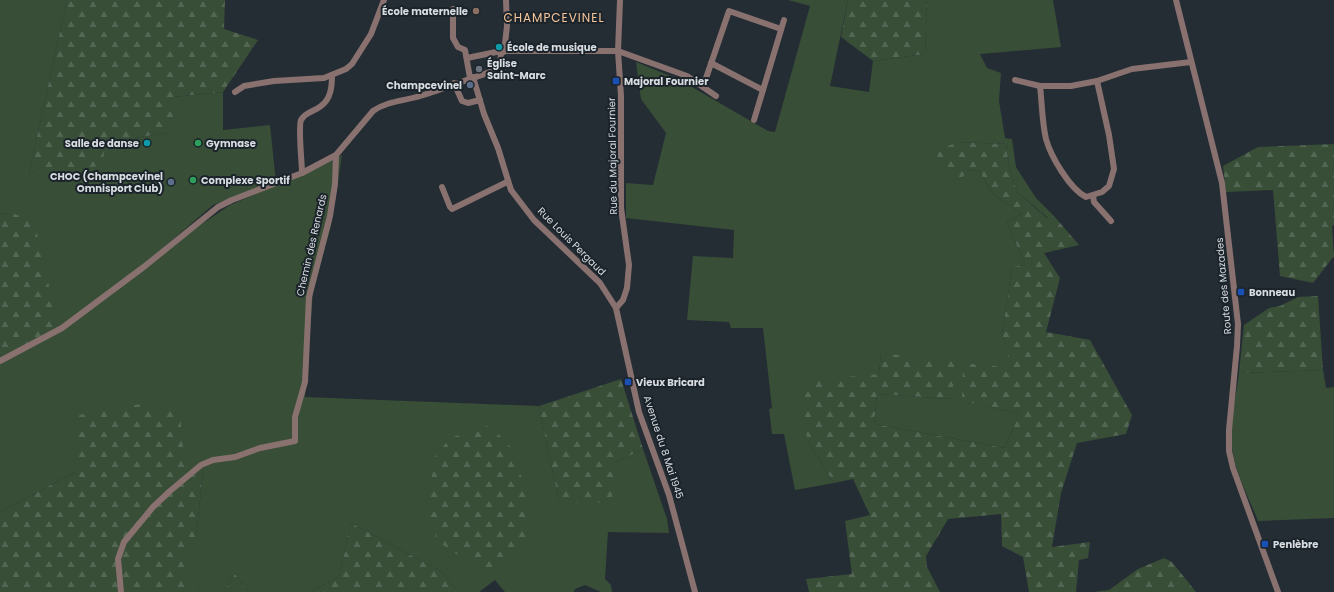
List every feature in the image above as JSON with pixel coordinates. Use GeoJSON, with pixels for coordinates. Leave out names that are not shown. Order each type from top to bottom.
{"type":"FeatureCollection","features":[{"type":"Feature","properties":{"kind":"street"},"geometry":{"type":"LineString","coordinates":[[235,92],[244,86],[274,81],[324,78],[346,69],[352,64],[371,34],[384,0]]}},
{"type":"Feature","properties":{"kind":"street"},"geometry":{"type":"LineString","coordinates":[[0,361],[62,328],[145,266],[218,207],[232,200],[302,173],[336,155],[374,111],[380,107],[419,97],[454,83],[500,69],[500,60],[507,26],[506,0]]}},
{"type":"Feature","properties":{"kind":"street","name":"Rue du Majoral Fournier"},"geometry":{"type":"LineString","coordinates":[[616,308],[623,300],[627,288],[629,265],[621,208],[621,96],[618,51],[620,0]]}},
{"type":"Feature","properties":{"kind":"street","name":"Route des Mazades"},"geometry":{"type":"LineString","coordinates":[[1176,0],[1222,183],[1236,297],[1238,346],[1229,430],[1229,451],[1233,468],[1278,592]]}},
{"type":"Feature","properties":{"kind":"street"},"geometry":{"type":"LineString","coordinates":[[453,9],[453,38],[458,47],[465,50],[467,58],[503,51],[618,51],[686,76],[716,96]]}},
{"type":"Feature","properties":{"kind":"street"},"geometry":{"type":"LineString","coordinates":[[703,87],[729,11],[781,29]]}},
{"type":"Feature","properties":{"kind":"street"},"geometry":{"type":"LineString","coordinates":[[754,120],[784,20]]}},
{"type":"Feature","properties":{"kind":"street","name":"Rue Louis Pergaud"},"geometry":{"type":"LineString","coordinates":[[467,58],[472,78],[498,148],[507,182],[511,190],[534,220],[606,290],[616,308]]}},
{"type":"Feature","properties":{"kind":"street"},"geometry":{"type":"LineString","coordinates":[[1015,80],[1040,86],[1071,86],[1097,81],[1132,69],[1191,62]]}},
{"type":"Feature","properties":{"kind":"street"},"geometry":{"type":"LineString","coordinates":[[711,63],[763,90]]}},
{"type":"Feature","properties":{"kind":"street"},"geometry":{"type":"LineString","coordinates":[[302,173],[300,122],[307,112],[321,106],[327,99],[331,92],[332,75]]}},
{"type":"Feature","properties":{"kind":"street"},"geometry":{"type":"LineString","coordinates":[[1040,86],[1048,144],[1070,183],[1080,194],[1086,197],[1093,196],[1109,186],[1114,170],[1109,135],[1097,81]]}},
{"type":"Feature","properties":{"kind":"street"},"geometry":{"type":"LineString","coordinates":[[454,83],[462,101],[468,103],[480,100]]}},
{"type":"Feature","properties":{"kind":"street","name":"Chemin des Renards"},"geometry":{"type":"LineString","coordinates":[[121,592],[118,559],[124,542],[153,507],[170,491],[201,466],[213,460],[235,457],[260,448],[295,441],[295,417],[305,382],[309,297],[330,216],[335,184],[336,155]]}},
{"type":"Feature","properties":{"kind":"street"},"geometry":{"type":"LineString","coordinates":[[442,187],[452,209],[507,182]]}},
{"type":"Feature","properties":{"kind":"street"},"geometry":{"type":"LineString","coordinates":[[1093,196],[1094,202],[1110,221]]}},
{"type":"Feature","properties":{"kind":"street","name":"Avenue du 8 Mai 1945"},"geometry":{"type":"LineString","coordinates":[[616,308],[639,412],[669,495],[695,592]]}},
{"type":"Feature","properties":{"kind":"green space"},"geometry":{"type":"Polygon","coordinates":[[[0,0],[67,0],[29,173],[107,142],[173,132],[173,97],[223,92],[223,130],[270,125],[276,182],[213,205],[150,259],[230,205],[324,165],[342,155],[331,226],[313,292],[305,397],[539,406],[559,502],[615,463],[643,449],[667,519],[669,533],[608,532],[605,579],[611,585],[612,592],[601,592],[585,585],[575,589],[574,592],[505,592],[495,580],[479,592],[458,592],[442,572],[351,523],[339,577],[310,592],[249,592],[235,574],[223,592],[205,592],[183,572],[197,530],[204,459],[184,459],[77,471],[0,512],[0,359],[11,213],[0,214],[0,0]]]}},
{"type":"Feature","properties":{"kind":"green space"},"geometry":{"type":"Polygon","coordinates":[[[67,0],[225,0],[224,29],[258,40],[223,92],[173,97],[173,132],[107,142],[101,166],[29,173],[67,0]]]}},
{"type":"Feature","properties":{"kind":"green space"},"geometry":{"type":"Polygon","coordinates":[[[788,0],[848,0],[830,86],[869,92],[873,61],[925,54],[927,0],[1053,0],[1061,47],[980,54],[987,68],[1001,73],[999,101],[1005,138],[1012,139],[1016,167],[1036,198],[1054,216],[1048,218],[1017,192],[1009,166],[1006,144],[959,142],[958,181],[968,171],[979,170],[992,193],[1022,214],[1007,222],[1025,265],[1012,267],[1002,334],[1015,377],[963,401],[1019,413],[1005,448],[874,424],[877,394],[952,399],[881,353],[879,374],[807,440],[834,483],[795,490],[784,434],[772,434],[769,409],[772,408],[763,328],[731,328],[729,322],[687,320],[693,256],[733,258],[734,230],[626,218],[626,183],[653,185],[666,133],[641,99],[636,62],[680,80],[768,131],[775,132],[810,6],[788,0]]]}},
{"type":"Feature","properties":{"kind":"green space"},"geometry":{"type":"Polygon","coordinates":[[[848,0],[927,0],[925,54],[873,61],[841,37],[848,0]]]}},
{"type":"Feature","properties":{"kind":"green space"},"geometry":{"type":"Polygon","coordinates":[[[959,142],[1006,144],[1009,166],[1017,192],[1047,218],[1054,216],[1079,245],[1044,253],[1060,278],[1046,332],[1090,340],[1132,415],[1126,434],[1077,443],[1061,493],[1052,547],[1090,542],[1088,558],[1079,560],[1076,592],[1029,592],[1023,557],[1002,546],[1001,514],[948,519],[926,556],[927,567],[940,592],[809,592],[806,579],[852,574],[845,521],[870,515],[853,479],[834,483],[807,440],[802,381],[879,374],[881,353],[955,361],[952,399],[877,394],[874,424],[1005,448],[1019,413],[962,401],[963,363],[996,366],[1014,377],[1002,334],[1012,267],[1025,265],[1007,222],[1022,214],[992,193],[979,170],[968,171],[958,182],[933,151],[959,142]]]}},
{"type":"Feature","properties":{"kind":"green space"},"geometry":{"type":"Polygon","coordinates":[[[1334,144],[1334,225],[1332,226],[1334,256],[1313,283],[1280,276],[1273,190],[1226,192],[1223,166],[1258,147],[1334,144]]]}},
{"type":"Feature","properties":{"kind":"green space"},"geometry":{"type":"Polygon","coordinates":[[[11,213],[34,220],[58,326],[0,359],[0,214],[11,213]]]}},
{"type":"Feature","properties":{"kind":"green space"},"geometry":{"type":"Polygon","coordinates":[[[1318,296],[1323,370],[1239,373],[1244,325],[1269,308],[1280,306],[1298,297],[1318,296]]]}},
{"type":"Feature","properties":{"kind":"green space"},"geometry":{"type":"Polygon","coordinates":[[[1323,370],[1326,388],[1334,387],[1334,518],[1258,521],[1240,477],[1232,449],[1231,430],[1239,373],[1323,370]]]}},
{"type":"Feature","properties":{"kind":"green space"},"geometry":{"type":"Polygon","coordinates":[[[621,379],[643,449],[615,463],[612,503],[559,502],[539,406],[621,379]]]}},
{"type":"Feature","properties":{"kind":"green space"},"geometry":{"type":"Polygon","coordinates":[[[140,404],[180,411],[184,459],[204,459],[197,530],[184,572],[205,592],[0,592],[0,512],[77,471],[73,416],[140,404]]]}},
{"type":"Feature","properties":{"kind":"green space"},"geometry":{"type":"Polygon","coordinates":[[[487,426],[508,442],[527,491],[525,546],[501,566],[481,570],[437,541],[427,500],[436,455],[450,438],[487,426]]]}},
{"type":"Feature","properties":{"kind":"green space"},"geometry":{"type":"Polygon","coordinates":[[[351,523],[442,572],[458,592],[310,592],[339,577],[351,523]]]}},
{"type":"Feature","properties":{"kind":"green space"},"geometry":{"type":"Polygon","coordinates":[[[1164,558],[1172,562],[1196,592],[1094,592],[1109,590],[1138,569],[1164,558]]]}},
{"type":"Feature","properties":{"kind":"green space"},"geometry":{"type":"Polygon","coordinates":[[[235,574],[249,592],[223,592],[235,574]]]}},
{"type":"Feature","properties":{"kind":"place","name":"École maternelle"},"geometry":{"type":"Point","coordinates":[476,11]}},
{"type":"Feature","properties":{"kind":"place","name":"École de musique"},"geometry":{"type":"Point","coordinates":[499,47]}},
{"type":"Feature","properties":{"kind":"place","name":"Église Saint-Marc"},"geometry":{"type":"Point","coordinates":[479,69]}},
{"type":"Feature","properties":{"kind":"place","name":"Majoral Fournier"},"geometry":{"type":"Point","coordinates":[616,81]}},
{"type":"Feature","properties":{"kind":"place","name":"Champcevinel"},"geometry":{"type":"Point","coordinates":[470,85]}},
{"type":"Feature","properties":{"kind":"place","name":"Salle de danse"},"geometry":{"type":"Point","coordinates":[147,143]}},
{"type":"Feature","properties":{"kind":"place","name":"Gymnase"},"geometry":{"type":"Point","coordinates":[198,143]}},
{"type":"Feature","properties":{"kind":"place","name":"Complexe Sportif"},"geometry":{"type":"Point","coordinates":[193,180]}},
{"type":"Feature","properties":{"kind":"place","name":"CHOC (Champcevinel Omnisport Club)"},"geometry":{"type":"Point","coordinates":[171,182]}},
{"type":"Feature","properties":{"kind":"place","name":"Bonneau"},"geometry":{"type":"Point","coordinates":[1241,292]}},
{"type":"Feature","properties":{"kind":"place","name":"Vieux Bricard"},"geometry":{"type":"Point","coordinates":[628,382]}},
{"type":"Feature","properties":{"kind":"place","name":"Penlèbre"},"geometry":{"type":"Point","coordinates":[1265,544]}},
{"type":"Feature","properties":{"kind":"district","name":"CHAMPCEVINEL"},"geometry":{"type":"Point","coordinates":[554,18]}}]}
